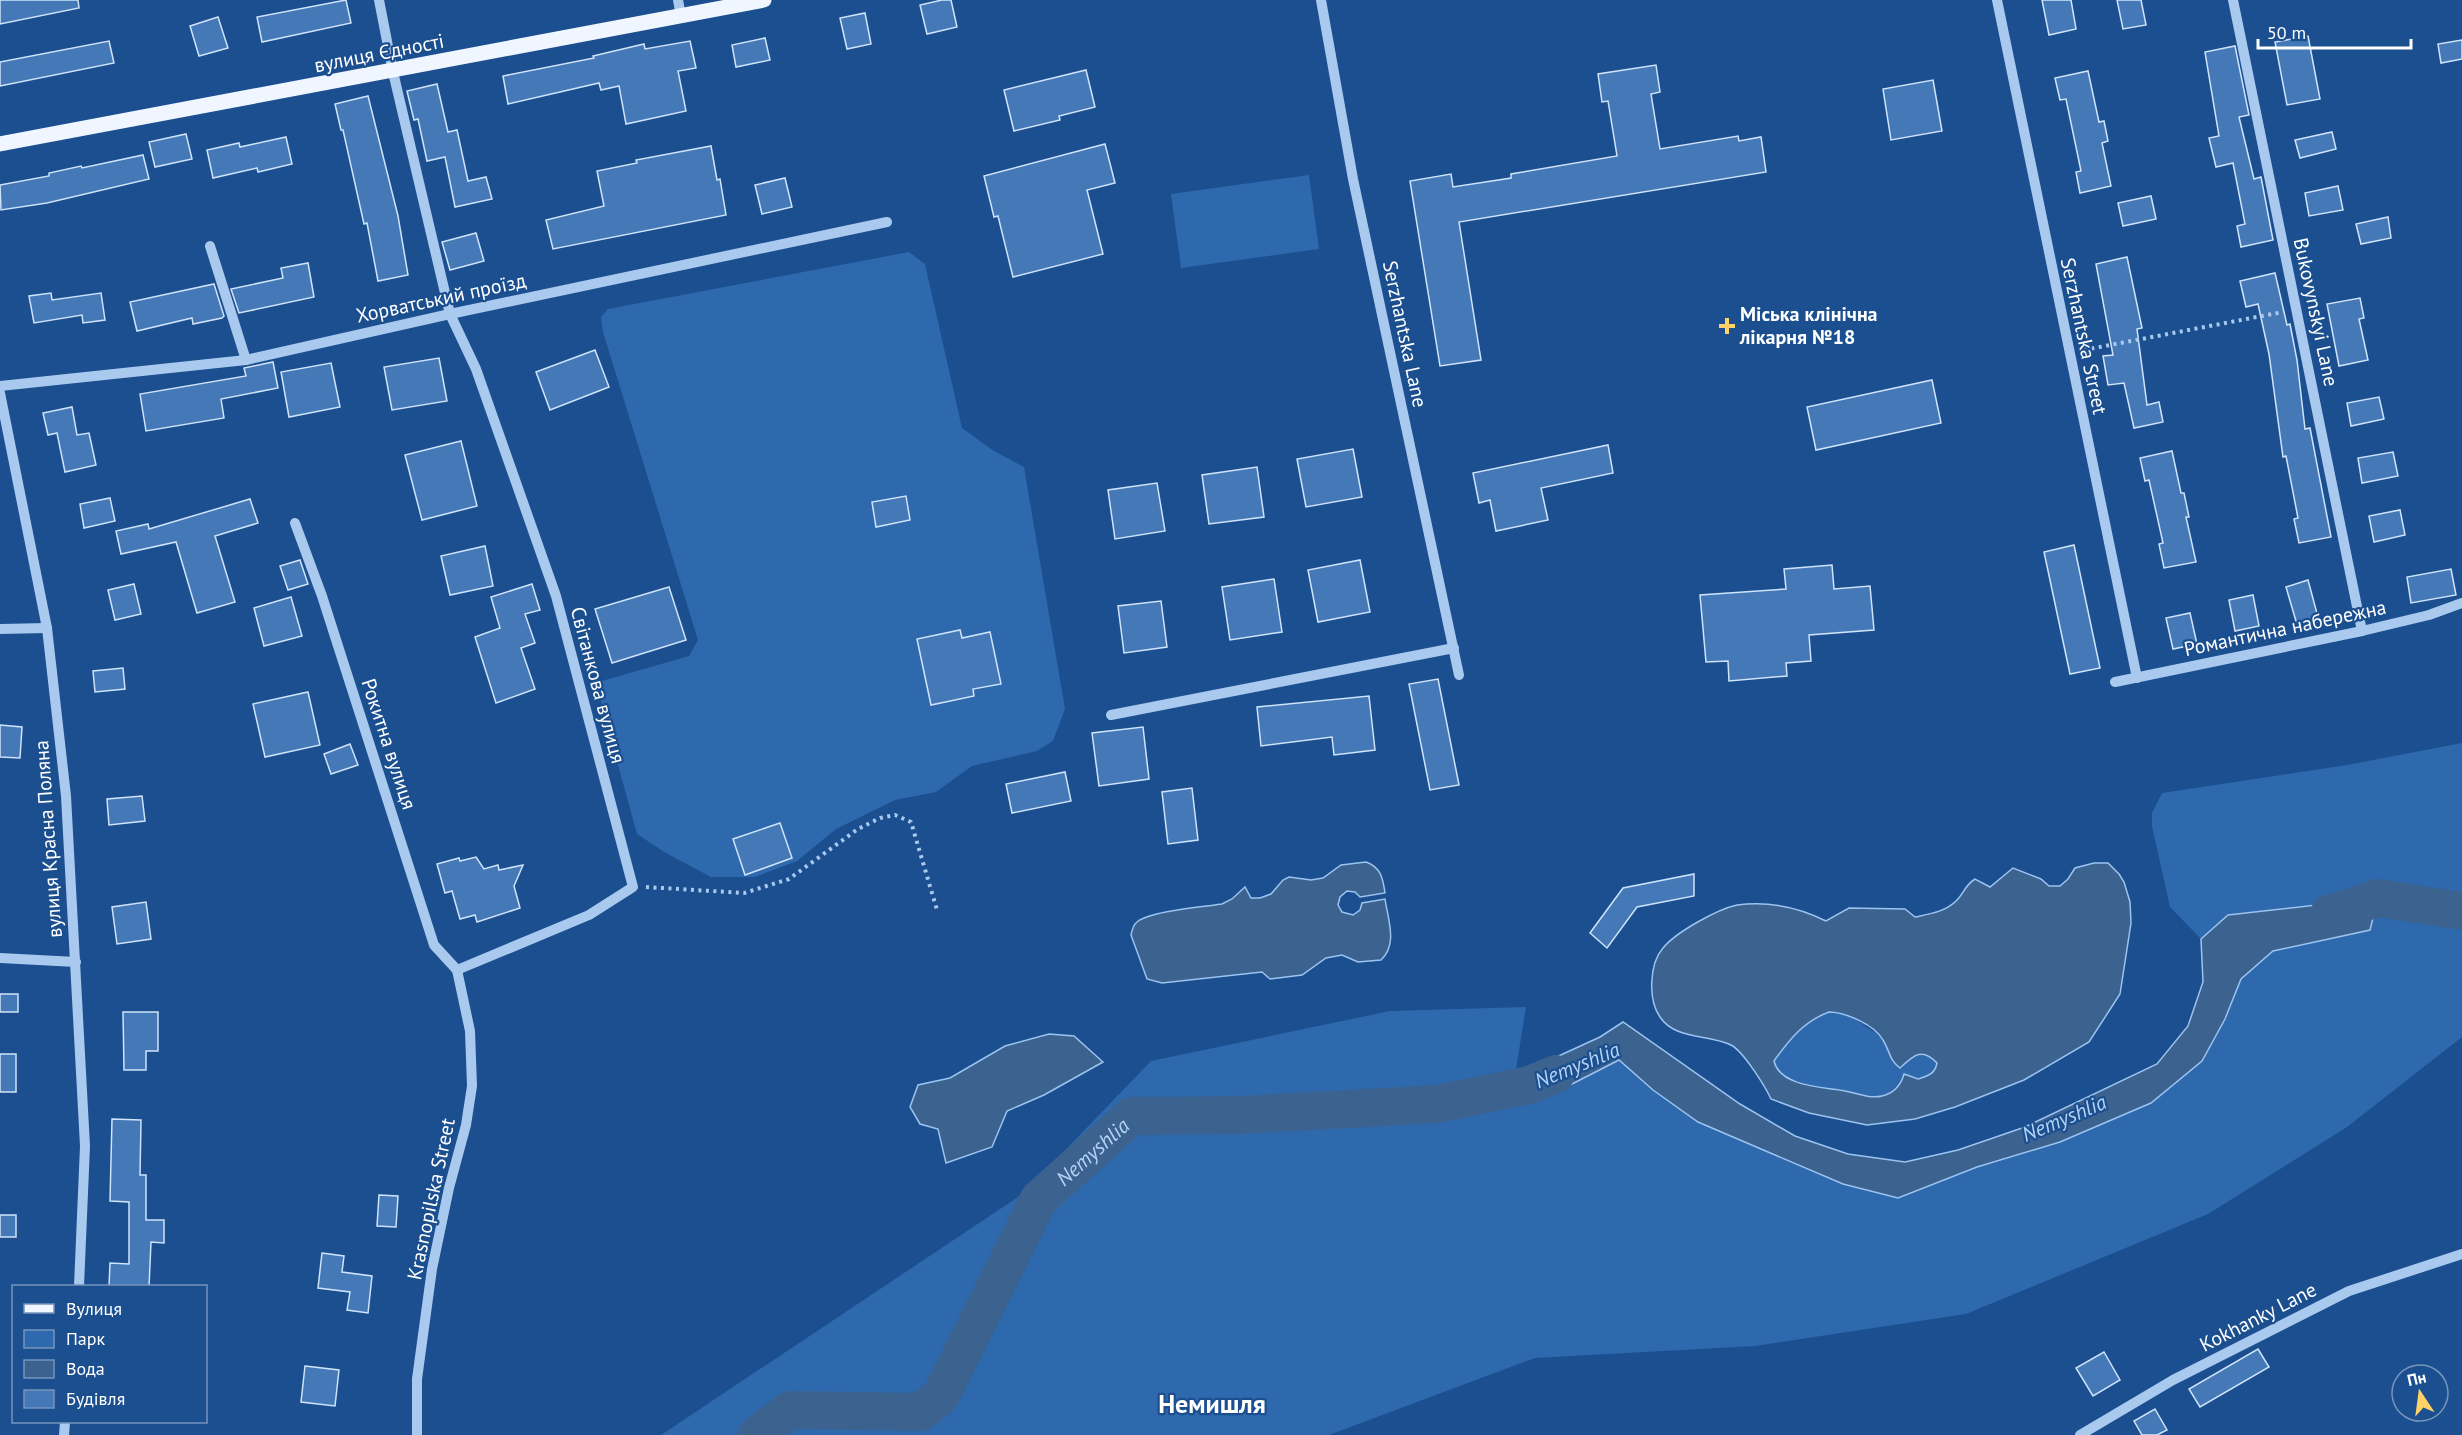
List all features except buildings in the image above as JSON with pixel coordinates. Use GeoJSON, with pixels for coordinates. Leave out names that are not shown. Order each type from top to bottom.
{"type":"FeatureCollection","features":[{"type":"Feature","properties":{"kind":"main road","name":"вулиця Єдності"},"geometry":{"type":"LineString","coordinates":[[0,144],[393,72],[764,0]]}},
{"type":"Feature","properties":{"kind":"street","name":"Світанкова вулиця"},"geometry":{"type":"LineString","coordinates":[[379,0],[393,72],[450,314],[476,369],[556,596],[633,887]]}},
{"type":"Feature","properties":{"kind":"street"},"geometry":{"type":"LineString","coordinates":[[678,0],[681,16]]}},
{"type":"Feature","properties":{"kind":"street","name":"Serzhantska Lane"},"geometry":{"type":"LineString","coordinates":[[1321,0],[1353,179],[1459,675]]}},
{"type":"Feature","properties":{"kind":"street","name":"Serzhantska Street"},"geometry":{"type":"LineString","coordinates":[[1997,0],[2137,678]]}},
{"type":"Feature","properties":{"kind":"street","name":"Bukovynskyi Lane"},"geometry":{"type":"LineString","coordinates":[[2233,0],[2362,631]]}},
{"type":"Feature","properties":{"kind":"street","name":"Хорватський проїзд"},"geometry":{"type":"LineString","coordinates":[[0,386],[246,360],[450,314],[887,222]]}},
{"type":"Feature","properties":{"kind":"street"},"geometry":{"type":"LineString","coordinates":[[210,246],[246,360]]}},
{"type":"Feature","properties":{"kind":"street","name":"вулиця Красна Поляна"},"geometry":{"type":"LineString","coordinates":[[0,393],[47,628],[66,796],[85,1146],[79,1285]]}},
{"type":"Feature","properties":{"kind":"street","name":"Рокитна вулиця"},"geometry":{"type":"LineString","coordinates":[[295,523],[322,596],[434,945],[457,970]]}},
{"type":"Feature","properties":{"kind":"street","name":"Романтична набережна"},"geometry":{"type":"LineString","coordinates":[[2115,682],[2362,631],[2429,615],[2462,603]]}},
{"type":"Feature","properties":{"kind":"street"},"geometry":{"type":"LineString","coordinates":[[0,629],[47,628]]}},
{"type":"Feature","properties":{"kind":"street"},"geometry":{"type":"LineString","coordinates":[[1111,715],[1454,648]]}},
{"type":"Feature","properties":{"kind":"street"},"geometry":{"type":"LineString","coordinates":[[457,970],[589,915],[633,887]]}},
{"type":"Feature","properties":{"kind":"street"},"geometry":{"type":"LineString","coordinates":[[0,958],[76,962]]}},
{"type":"Feature","properties":{"kind":"street","name":"Krasnopilska Street"},"geometry":{"type":"LineString","coordinates":[[417,1435],[417,1379],[432,1269],[449,1188],[466,1125],[472,1086],[470,1031],[457,970]]}},
{"type":"Feature","properties":{"kind":"street","name":"Kokhanky Lane"},"geometry":{"type":"LineString","coordinates":[[2080,1435],[2173,1380],[2349,1291],[2462,1254]]}},
{"type":"Feature","properties":{"kind":"path"},"geometry":{"type":"LineString","coordinates":[[2069,353],[2297,309]]}},
{"type":"Feature","properties":{"kind":"path"},"geometry":{"type":"LineString","coordinates":[[633,887],[744,893],[789,879],[858,829],[880,818],[895,815],[910,822],[937,909]]}},
{"type":"Feature","properties":{"kind":"green space"},"geometry":{"type":"Polygon","coordinates":[[[1309,175],[1319,249],[1181,268],[1171,194],[1309,175]]]}},
{"type":"Feature","properties":{"kind":"green space"},"geometry":{"type":"Polygon","coordinates":[[[909,252],[925,264],[962,428],[994,451],[1024,467],[1065,709],[1053,741],[1037,751],[972,766],[936,792],[895,800],[836,829],[797,861],[755,877],[711,877],[666,853],[637,834],[601,703],[602,681],[689,656],[698,640],[603,332],[601,317],[608,309],[909,252]]]}},
{"type":"Feature","properties":{"kind":"green space"},"geometry":{"type":"Polygon","coordinates":[[[2462,743],[2462,1037],[2347,1127],[2208,1214],[1966,1314],[1755,1346],[1535,1358],[1329,1435],[661,1435],[1024,1193],[1151,1061],[1390,1011],[1526,1007],[1515,1076],[1501,1098],[1572,1084],[1619,1060],[1653,1090],[1698,1122],[1843,1184],[1898,1198],[1977,1167],[2202,1061],[2225,1019],[2241,979],[2273,951],[2370,930],[2377,898],[2228,915],[2201,939],[2170,907],[2152,826],[2152,813],[2162,793],[2347,765],[2462,743]]]}},
{"type":"Feature","properties":{"kind":"green space"},"geometry":{"type":"Polygon","coordinates":[[[1829,1012],[1840,1012],[1850,1016],[1912,1057],[1929,1056],[1937,1063],[1936,1070],[1930,1075],[1901,1084],[1883,1096],[1871,1097],[1808,1085],[1787,1078],[1776,1069],[1774,1062],[1798,1032],[1829,1012]]]}},
{"type":"Feature","properties":{"kind":"water"},"geometry":{"type":"Polygon","coordinates":[[[1366,862],[1378,870],[1385,893],[1360,897],[1355,892],[1347,891],[1340,897],[1338,905],[1342,912],[1353,915],[1360,910],[1362,903],[1385,899],[1391,939],[1386,954],[1381,960],[1358,962],[1342,955],[1326,958],[1302,975],[1270,979],[1262,972],[1162,983],[1147,979],[1131,935],[1137,922],[1144,918],[1165,912],[1222,904],[1232,899],[1245,887],[1251,898],[1260,898],[1271,894],[1283,880],[1289,877],[1311,880],[1323,878],[1341,865],[1366,862]]]}},
{"type":"Feature","properties":{"kind":"water"},"geometry":{"type":"Polygon","coordinates":[[[2094,863],[2108,863],[2124,882],[2130,902],[2131,923],[2120,994],[2089,1042],[2024,1080],[1955,1107],[1915,1119],[1867,1125],[1809,1113],[1771,1099],[1747,1061],[1731,1045],[1674,1030],[1660,1017],[1653,1001],[1653,972],[1658,955],[1663,948],[1687,928],[1729,907],[1749,904],[1771,905],[1805,912],[1826,921],[1849,908],[1905,909],[1915,917],[1937,912],[1952,905],[1975,879],[1990,887],[2013,868],[2041,879],[2049,886],[2060,886],[2075,868],[2094,863]],[[1829,1012],[1812,1020],[1798,1032],[1774,1061],[1778,1070],[1794,1081],[1815,1087],[1877,1097],[1893,1091],[1901,1082],[1904,1074],[1918,1079],[1928,1076],[1935,1070],[1937,1063],[1922,1054],[1914,1056],[1900,1068],[1892,1059],[1879,1034],[1859,1020],[1829,1012]]]}},
{"type":"Feature","properties":{"kind":"water"},"geometry":{"type":"Polygon","coordinates":[[[2378,898],[2370,930],[2273,951],[2241,979],[2225,1019],[2202,1061],[2151,1103],[2060,1142],[1977,1167],[1898,1198],[1843,1184],[1698,1122],[1653,1090],[1619,1060],[1572,1084],[1530,1101],[1501,1098],[1515,1076],[1600,1037],[1623,1022],[1740,1104],[1795,1136],[1848,1154],[1905,1162],[1958,1150],[2025,1127],[2157,1064],[2188,1026],[2203,982],[2201,939],[2228,915],[2378,898]]]}},
{"type":"Feature","properties":{"kind":"water"},"geometry":{"type":"Polygon","coordinates":[[[1049,1034],[1074,1036],[1103,1062],[1044,1095],[1007,1111],[992,1147],[946,1163],[938,1129],[920,1124],[910,1107],[918,1085],[950,1078],[1005,1046],[1049,1034]]]}},
{"type":"Feature","properties":{"kind":"waterway","name":"Nemyshlia"},"geometry":{"type":"LineString","coordinates":[[2329,914],[2378,898],[2462,911]]}},
{"type":"Feature","properties":{"kind":"waterway","name":"Nemyshlia"},"geometry":{"type":"LineString","coordinates":[[757,1435],[790,1410],[920,1412],[940,1397],[1039,1199],[1132,1116],[1239,1115],[1437,1104],[1529,1085],[1556,1074]]}},
{"type":"Feature","properties":{"kind":"place","name":"Міська клінічна лікарня №18"},"geometry":{"type":"Point","coordinates":[1727,326]}},
{"type":"Feature","properties":{"kind":"district","name":"Немишля"},"geometry":{"type":"Point","coordinates":[1212,1403]}}]}
